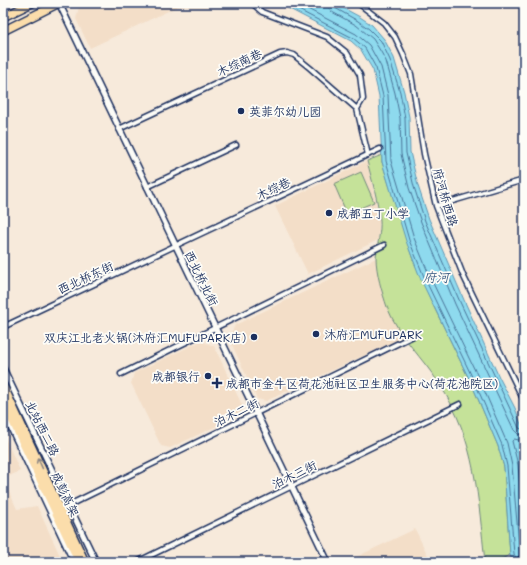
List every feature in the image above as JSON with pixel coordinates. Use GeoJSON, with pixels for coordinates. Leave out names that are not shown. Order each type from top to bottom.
{"type":"FeatureCollection","features":[{"type":"Feature","properties":{"kind":"main road"},"geometry":{"type":"LineString","coordinates":[[3,17],[32,3]]}},
{"type":"Feature","properties":{"kind":"main road"},"geometry":{"type":"LineString","coordinates":[[3,31],[59,3]]}},
{"type":"Feature","properties":{"kind":"main road"},"geometry":{"type":"LineString","coordinates":[[3,385],[23,436]]}},
{"type":"Feature","properties":{"kind":"main road"},"geometry":{"type":"LineString","coordinates":[[3,401],[23,436]]}},
{"type":"Feature","properties":{"kind":"main road","name":"成彭高架"},"geometry":{"type":"LineString","coordinates":[[23,436],[79,562]]}},
{"type":"Feature","properties":{"kind":"main road","name":"成彭高架"},"geometry":{"type":"LineString","coordinates":[[23,436],[85,562]]}},
{"type":"Feature","properties":{"kind":"main road"},"geometry":{"type":"LineString","coordinates":[[517,562],[524,559]]}},
{"type":"Feature","properties":{"kind":"street","name":"西北桥北街"},"geometry":{"type":"LineString","coordinates":[[59,3],[328,562]]}},
{"type":"Feature","properties":{"kind":"street"},"geometry":{"type":"LineString","coordinates":[[252,3],[262,12],[327,37],[347,53],[360,74],[363,99],[357,109],[368,155]]}},
{"type":"Feature","properties":{"kind":"street","name":"府河桥西路"},"geometry":{"type":"LineString","coordinates":[[358,3],[384,23],[395,37],[412,74],[424,154],[436,206],[463,275],[524,401]]}},
{"type":"Feature","properties":{"kind":"street","name":"木综南巷"},"geometry":{"type":"LineString","coordinates":[[119,129],[280,54],[287,53],[294,55],[357,109]]}},
{"type":"Feature","properties":{"kind":"street"},"geometry":{"type":"LineString","coordinates":[[147,187],[236,145]]}},
{"type":"Feature","properties":{"kind":"street","name":"木综巷"},"geometry":{"type":"LineString","coordinates":[[176,246],[380,149]]}},
{"type":"Feature","properties":{"kind":"street"},"geometry":{"type":"LineString","coordinates":[[436,206],[524,180]]}},
{"type":"Feature","properties":{"kind":"street"},"geometry":{"type":"LineString","coordinates":[[121,374],[384,245]]}},
{"type":"Feature","properties":{"kind":"street","name":"西北桥东街"},"geometry":{"type":"LineString","coordinates":[[3,327],[176,246]]}},
{"type":"Feature","properties":{"kind":"street","name":"泊木二街"},"geometry":{"type":"LineString","coordinates":[[69,505],[413,336]]}},
{"type":"Feature","properties":{"kind":"street","name":"北站西二路"},"geometry":{"type":"LineString","coordinates":[[3,368],[96,562]]}},
{"type":"Feature","properties":{"kind":"street","name":"泊木三街"},"geometry":{"type":"LineString","coordinates":[[137,562],[460,404]]}},
{"type":"Feature","properties":{"kind":"street"},"geometry":{"type":"LineString","coordinates":[[3,411],[74,562]]}},
{"type":"Feature","properties":{"kind":"shaded area"},"geometry":{"type":"Polygon","coordinates":[[[80,3],[185,3],[90,48],[76,19],[80,3]]]}},
{"type":"Feature","properties":{"kind":"shaded area","name":"成都五丁小学"},"geometry":{"type":"Polygon","coordinates":[[[367,161],[380,221],[378,240],[308,274],[275,206],[367,161]]]}},
{"type":"Feature","properties":{"kind":"shaded area","name":"沐府汇MUFUPARK"},"geometry":{"type":"Polygon","coordinates":[[[376,258],[382,291],[388,308],[404,337],[266,401],[257,399],[229,338],[235,325],[376,258]]]}},
{"type":"Feature","properties":{"kind":"shaded area"},"geometry":{"type":"Polygon","coordinates":[[[201,341],[214,346],[243,407],[240,415],[170,448],[161,446],[131,383],[134,373],[201,341]]]}},
{"type":"Feature","properties":{"kind":"shaded area"},"geometry":{"type":"Polygon","coordinates":[[[3,433],[20,471],[3,479],[3,433]]]}},
{"type":"Feature","properties":{"kind":"shaded area"},"geometry":{"type":"Polygon","coordinates":[[[3,479],[17,509],[37,506],[63,562],[3,562],[3,479]]]}},
{"type":"Feature","properties":{"kind":"shaded area"},"geometry":{"type":"Polygon","coordinates":[[[415,529],[431,562],[346,562],[415,529]]]}},
{"type":"Feature","properties":{"kind":"green space"},"geometry":{"type":"Polygon","coordinates":[[[382,155],[382,162],[412,257],[433,305],[473,387],[498,446],[504,467],[510,555],[495,562],[485,562],[477,492],[468,448],[461,427],[452,406],[440,385],[392,318],[381,289],[376,257],[380,220],[367,161],[382,155]]]}},
{"type":"Feature","properties":{"kind":"green space"},"geometry":{"type":"Polygon","coordinates":[[[361,172],[374,202],[347,214],[334,184],[361,172]]]}},
{"type":"Feature","properties":{"kind":"water","name":"府河"},"geometry":{"type":"Polygon","coordinates":[[[278,3],[334,3],[372,25],[384,39],[394,58],[404,92],[409,117],[410,152],[418,186],[429,219],[499,377],[515,408],[524,432],[524,562],[513,562],[510,555],[504,467],[498,446],[473,387],[421,280],[406,241],[382,162],[379,96],[373,70],[361,50],[351,41],[278,3]]]}},
{"type":"Feature","properties":{"kind":"place","name":"英菲尔幼儿园"},"geometry":{"type":"Point","coordinates":[241,111]}},
{"type":"Feature","properties":{"kind":"place","name":"成都五丁小学"},"geometry":{"type":"Point","coordinates":[329,213]}},
{"type":"Feature","properties":{"kind":"place","name":"沐府汇MUFUPARK"},"geometry":{"type":"Point","coordinates":[316,334]}},
{"type":"Feature","properties":{"kind":"place","name":"双庆江北老火锅(沐府汇MUFUPARK店)"},"geometry":{"type":"Point","coordinates":[254,337]}},
{"type":"Feature","properties":{"kind":"place","name":"成都银行"},"geometry":{"type":"Point","coordinates":[208,376]}},
{"type":"Feature","properties":{"kind":"place","name":"成都市金牛区荷花池社区卫生服务中心(荷花池院区)"},"geometry":{"type":"Point","coordinates":[217,383]}}]}
